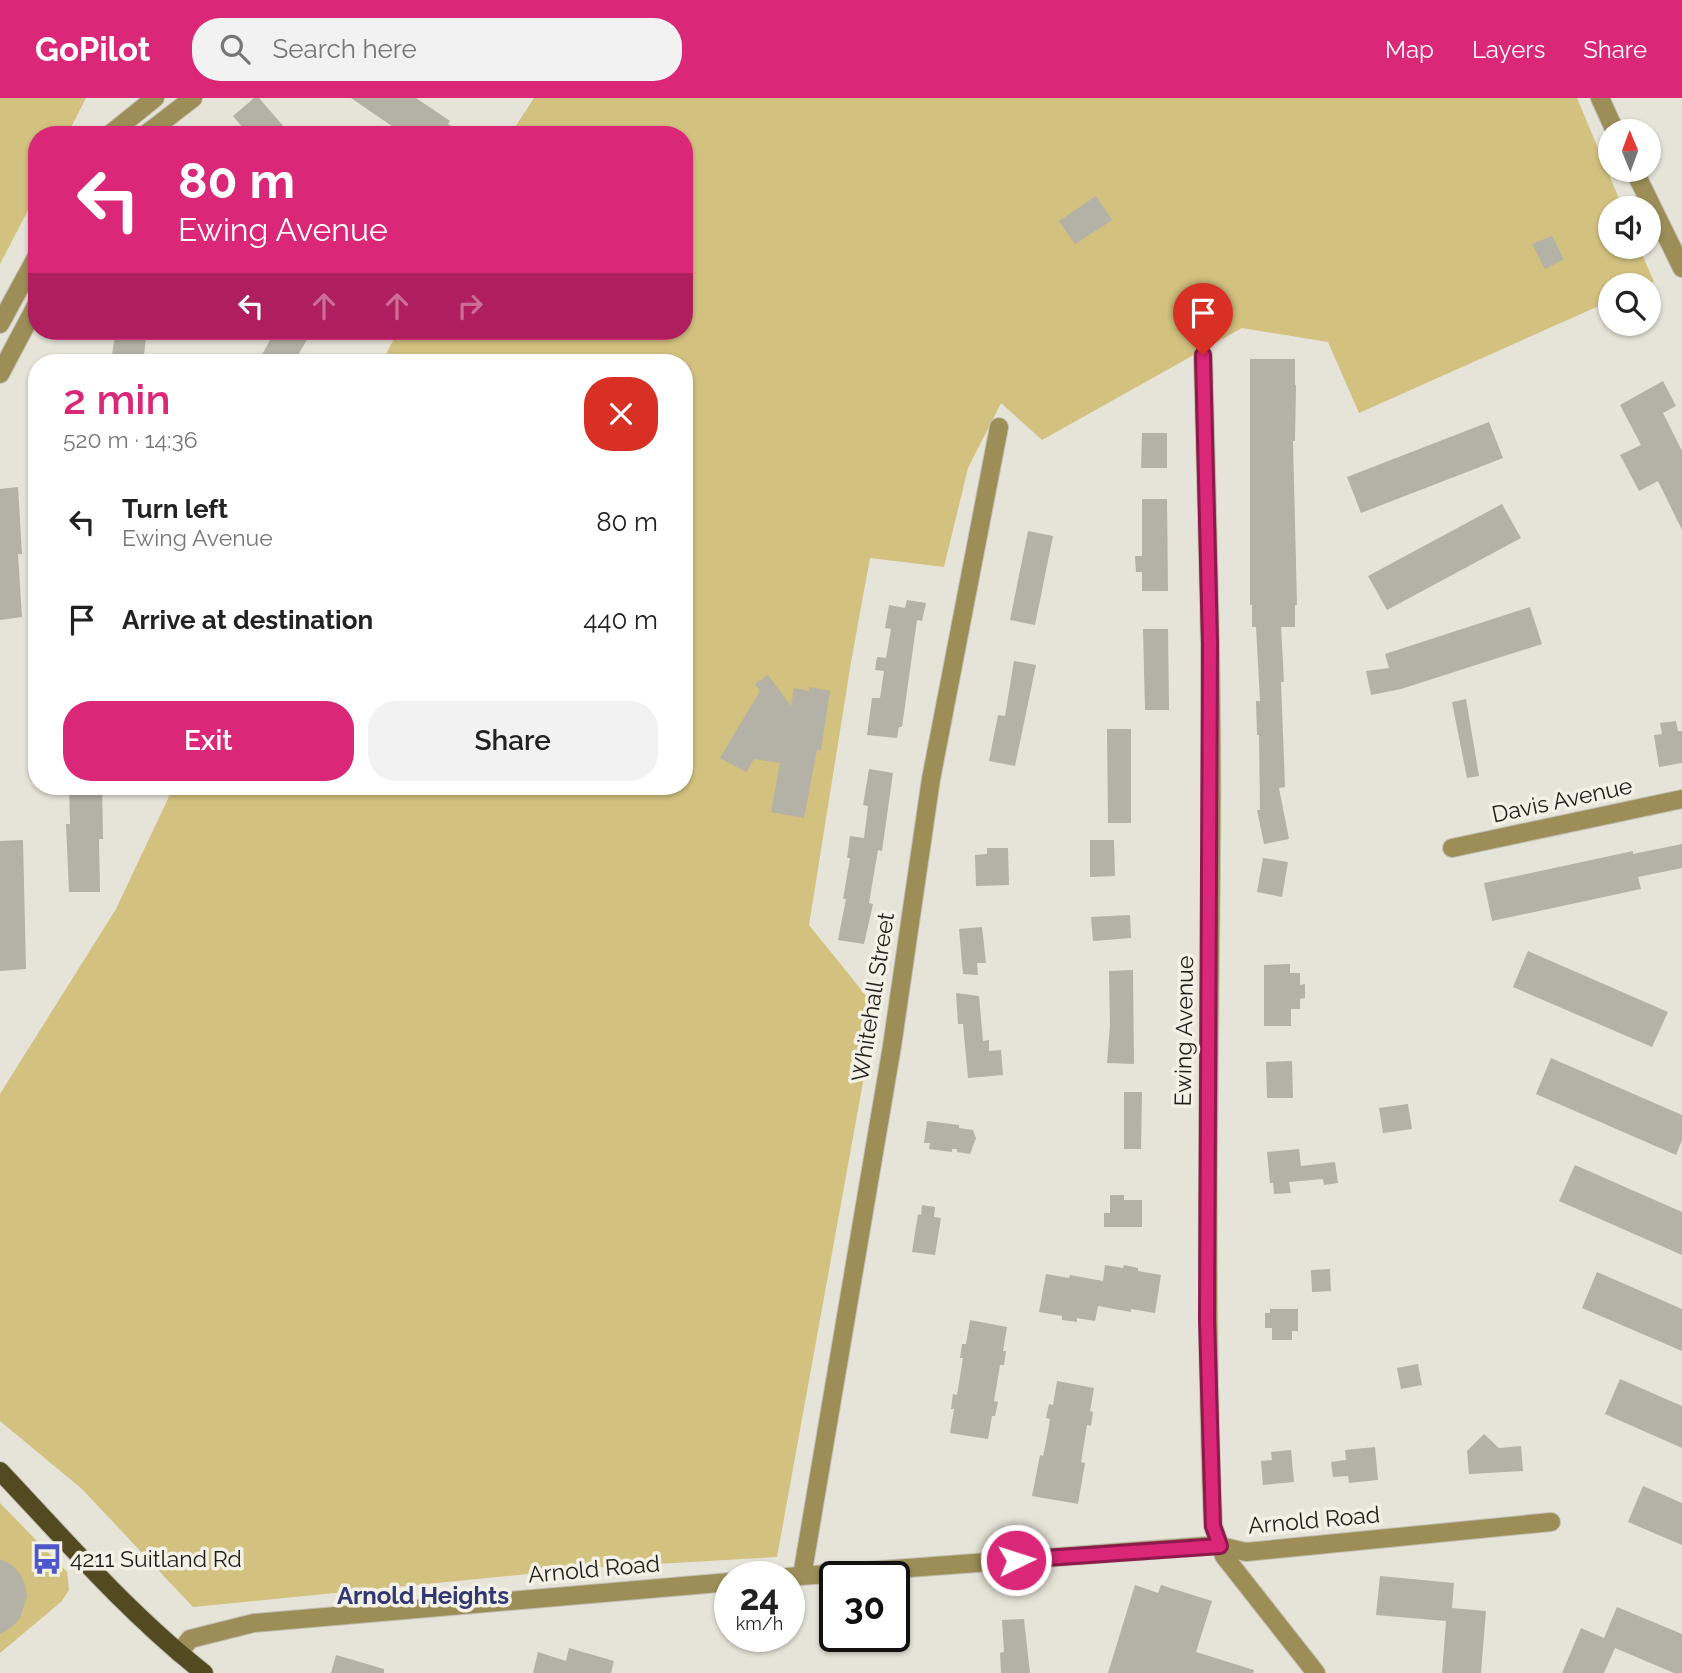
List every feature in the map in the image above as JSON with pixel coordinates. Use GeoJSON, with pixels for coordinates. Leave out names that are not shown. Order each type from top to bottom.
{"type":"FeatureCollection","features":[{"type":"Feature","properties":{"kind":"main road"},"geometry":{"type":"LineString","coordinates":[[0,1471],[105,1582],[179,1653],[204,1673]]}},
{"type":"Feature","properties":{"kind":"street"},"geometry":{"type":"LineString","coordinates":[[119,126],[155,98]]}},
{"type":"Feature","properties":{"kind":"street"},"geometry":{"type":"LineString","coordinates":[[157,126],[193,98]]}},
{"type":"Feature","properties":{"kind":"street"},"geometry":{"type":"LineString","coordinates":[[1600,98],[1610,119]]}},
{"type":"Feature","properties":{"kind":"street"},"geometry":{"type":"LineString","coordinates":[[1640,182],[1682,268]]}},
{"type":"Feature","properties":{"kind":"street"},"geometry":{"type":"LineString","coordinates":[[0,324],[28,273]]}},
{"type":"Feature","properties":{"kind":"street"},"geometry":{"type":"LineString","coordinates":[[0,374],[28,321]]}},
{"type":"Feature","properties":{"kind":"street","name":"Ewing Avenue"},"geometry":{"type":"LineString","coordinates":[[1203,355],[1210,643],[1207,1384],[1213,1526],[1224,1556],[1316,1673]]}},
{"type":"Feature","properties":{"kind":"street","name":"Whitehall Street"},"geometry":{"type":"LineString","coordinates":[[797,1561],[892,1046],[931,779],[999,427]]}},
{"type":"Feature","properties":{"kind":"street","name":"Davis Avenue"},"geometry":{"type":"LineString","coordinates":[[1452,848],[1682,799]]}},
{"type":"Feature","properties":{"kind":"street","name":"Arnold Road"},"geometry":{"type":"LineString","coordinates":[[805,1575],[1220,1546],[1246,1552],[1551,1522]]}},
{"type":"Feature","properties":{"kind":"street","name":"Arnold Road"},"geometry":{"type":"LineString","coordinates":[[179,1653],[190,1639],[254,1623],[714,1583]]}},
{"type":"Feature","properties":{"kind":"shaded area"},"geometry":{"type":"Polygon","coordinates":[[[0,98],[86,98],[72,126],[28,126],[28,210],[0,264],[0,98]]]}},
{"type":"Feature","properties":{"kind":"shaded area"},"geometry":{"type":"Polygon","coordinates":[[[534,98],[1577,98],[1598,148],[1598,182],[1612,182],[1618,196],[1598,196],[1598,259],[1644,259],[1650,273],[1598,273],[1598,306],[1359,413],[1328,342],[1242,328],[1042,440],[1001,403],[968,468],[944,567],[870,558],[809,925],[880,1013],[867,1060],[777,1557],[588,1568],[193,1607],[82,1489],[0,1421],[0,1094],[116,909],[170,795],[693,795],[693,354],[386,354],[393,340],[693,340],[693,126],[516,126],[534,98]]]}},
{"type":"Feature","properties":{"kind":"shaded area"},"geometry":{"type":"Polygon","coordinates":[[[0,1503],[67,1572],[69,1590],[61,1602],[0,1653],[0,1503]]]}},
{"type":"Feature","properties":{"kind":"building"},"geometry":{"type":"Polygon","coordinates":[[[254,98],[259,98],[283,126],[241,126],[233,116],[254,98]]]}},
{"type":"Feature","properties":{"kind":"building"},"geometry":{"type":"Polygon","coordinates":[[[351,98],[416,98],[450,121],[448,124],[451,126],[392,126],[351,98]]]}},
{"type":"Feature","properties":{"kind":"building"},"geometry":{"type":"Polygon","coordinates":[[[1096,196],[1112,220],[1075,244],[1059,221],[1096,196]]]}},
{"type":"Feature","properties":{"kind":"building"},"geometry":{"type":"Polygon","coordinates":[[[1552,236],[1564,259],[1545,269],[1532,244],[1552,236]]]}},
{"type":"Feature","properties":{"kind":"building"},"geometry":{"type":"Polygon","coordinates":[[[114,340],[146,340],[144,354],[112,354],[114,340]]]}},
{"type":"Feature","properties":{"kind":"building"},"geometry":{"type":"Polygon","coordinates":[[[270,340],[307,340],[299,354],[262,354],[270,340]]]}},
{"type":"Feature","properties":{"kind":"building"},"geometry":{"type":"Polygon","coordinates":[[[1250,359],[1295,359],[1296,385],[1293,441],[1297,605],[1295,627],[1281,627],[1285,787],[1279,788],[1289,839],[1264,844],[1257,810],[1260,810],[1256,701],[1260,701],[1256,627],[1252,627],[1250,605],[1250,359]]]}},
{"type":"Feature","properties":{"kind":"building"},"geometry":{"type":"Polygon","coordinates":[[[1663,381],[1676,406],[1663,413],[1682,451],[1682,530],[1658,481],[1639,491],[1620,455],[1641,445],[1620,405],[1663,381]]]}},
{"type":"Feature","properties":{"kind":"building"},"geometry":{"type":"Polygon","coordinates":[[[1489,422],[1503,458],[1361,513],[1347,477],[1489,422]]]}},
{"type":"Feature","properties":{"kind":"building"},"geometry":{"type":"Polygon","coordinates":[[[1142,433],[1167,433],[1167,468],[1141,468],[1142,433]]]}},
{"type":"Feature","properties":{"kind":"building"},"geometry":{"type":"Polygon","coordinates":[[[18,487],[22,617],[0,620],[0,489],[18,487]]]}},
{"type":"Feature","properties":{"kind":"building"},"geometry":{"type":"Polygon","coordinates":[[[1142,499],[1167,499],[1168,591],[1142,591],[1142,572],[1136,572],[1135,556],[1142,556],[1142,499]]]}},
{"type":"Feature","properties":{"kind":"building"},"geometry":{"type":"Polygon","coordinates":[[[1502,504],[1521,538],[1387,610],[1368,576],[1502,504]]]}},
{"type":"Feature","properties":{"kind":"building"},"geometry":{"type":"Polygon","coordinates":[[[1028,531],[1053,536],[1035,625],[1010,620],[1028,531]]]}},
{"type":"Feature","properties":{"kind":"building"},"geometry":{"type":"Polygon","coordinates":[[[907,600],[926,603],[922,621],[917,620],[902,727],[899,727],[897,738],[867,735],[872,698],[880,698],[884,671],[875,670],[877,657],[886,658],[891,629],[885,628],[889,605],[905,608],[907,600]]]}},
{"type":"Feature","properties":{"kind":"building"},"geometry":{"type":"Polygon","coordinates":[[[1530,607],[1542,644],[1401,689],[1371,695],[1366,671],[1389,668],[1385,654],[1530,607]]]}},
{"type":"Feature","properties":{"kind":"building"},"geometry":{"type":"Polygon","coordinates":[[[1143,629],[1168,629],[1169,710],[1145,710],[1143,629]]]}},
{"type":"Feature","properties":{"kind":"building"},"geometry":{"type":"Polygon","coordinates":[[[1014,661],[1036,665],[1015,766],[989,761],[998,715],[1005,716],[1014,661]]]}},
{"type":"Feature","properties":{"kind":"building"},"geometry":{"type":"Polygon","coordinates":[[[768,675],[791,706],[794,688],[809,691],[809,687],[830,691],[821,750],[817,750],[804,818],[771,812],[780,763],[754,759],[746,772],[720,758],[760,691],[755,684],[768,675]]]}},
{"type":"Feature","properties":{"kind":"building"},"geometry":{"type":"Polygon","coordinates":[[[1466,699],[1479,776],[1467,778],[1452,702],[1466,699]]]}},
{"type":"Feature","properties":{"kind":"building"},"geometry":{"type":"Polygon","coordinates":[[[1676,721],[1678,731],[1682,731],[1682,763],[1659,767],[1654,735],[1662,734],[1660,723],[1676,721]]]}},
{"type":"Feature","properties":{"kind":"building"},"geometry":{"type":"Polygon","coordinates":[[[1107,729],[1131,729],[1131,823],[1108,823],[1107,729]]]}},
{"type":"Feature","properties":{"kind":"building"},"geometry":{"type":"Polygon","coordinates":[[[869,769],[893,773],[882,851],[878,850],[869,903],[873,904],[864,944],[838,940],[846,899],[843,899],[850,858],[847,858],[850,836],[864,838],[868,806],[863,805],[869,769]]]}},
{"type":"Feature","properties":{"kind":"building"},"geometry":{"type":"Polygon","coordinates":[[[69,795],[102,795],[103,839],[99,839],[100,892],[69,892],[66,824],[70,824],[69,795]]]}},
{"type":"Feature","properties":{"kind":"building"},"geometry":{"type":"Polygon","coordinates":[[[23,840],[26,969],[0,971],[0,841],[23,840]]]}},
{"type":"Feature","properties":{"kind":"building"},"geometry":{"type":"Polygon","coordinates":[[[1090,840],[1114,840],[1115,876],[1090,877],[1090,840]]]}},
{"type":"Feature","properties":{"kind":"building"},"geometry":{"type":"Polygon","coordinates":[[[1682,844],[1682,868],[1638,877],[1641,889],[1492,921],[1484,883],[1633,851],[1633,854],[1682,844]]]}},
{"type":"Feature","properties":{"kind":"building"},"geometry":{"type":"Polygon","coordinates":[[[987,848],[1008,848],[1009,885],[976,886],[975,855],[987,854],[987,848]]]}},
{"type":"Feature","properties":{"kind":"building"},"geometry":{"type":"Polygon","coordinates":[[[1263,858],[1288,862],[1282,897],[1257,892],[1263,858]]]}},
{"type":"Feature","properties":{"kind":"building"},"geometry":{"type":"Polygon","coordinates":[[[1130,915],[1131,938],[1093,941],[1091,917],[1130,915]]]}},
{"type":"Feature","properties":{"kind":"building"},"geometry":{"type":"Polygon","coordinates":[[[982,927],[986,963],[977,963],[978,975],[963,974],[959,929],[982,927]]]}},
{"type":"Feature","properties":{"kind":"building"},"geometry":{"type":"Polygon","coordinates":[[[1528,951],[1668,1012],[1652,1047],[1513,987],[1528,951]]]}},
{"type":"Feature","properties":{"kind":"building"},"geometry":{"type":"Polygon","coordinates":[[[1290,964],[1290,973],[1300,973],[1300,985],[1305,984],[1305,998],[1300,999],[1300,1009],[1291,1009],[1291,1026],[1264,1026],[1264,965],[1290,964]]]}},
{"type":"Feature","properties":{"kind":"building"},"geometry":{"type":"Polygon","coordinates":[[[1133,970],[1134,1064],[1107,1063],[1110,1026],[1109,971],[1133,970]]]}},
{"type":"Feature","properties":{"kind":"building"},"geometry":{"type":"Polygon","coordinates":[[[956,993],[979,996],[983,1041],[989,1040],[989,1051],[1001,1050],[1003,1075],[968,1078],[963,1024],[958,1024],[956,993]]]}},
{"type":"Feature","properties":{"kind":"building"},"geometry":{"type":"Polygon","coordinates":[[[1551,1058],[1682,1115],[1682,1140],[1676,1155],[1536,1094],[1551,1058]]]}},
{"type":"Feature","properties":{"kind":"building"},"geometry":{"type":"Polygon","coordinates":[[[1292,1061],[1293,1098],[1267,1098],[1266,1062],[1292,1061]]]}},
{"type":"Feature","properties":{"kind":"building"},"geometry":{"type":"Polygon","coordinates":[[[1124,1092],[1142,1092],[1141,1149],[1124,1149],[1124,1092]]]}},
{"type":"Feature","properties":{"kind":"building"},"geometry":{"type":"Polygon","coordinates":[[[1408,1104],[1412,1129],[1383,1133],[1379,1108],[1408,1104]]]}},
{"type":"Feature","properties":{"kind":"building"},"geometry":{"type":"Polygon","coordinates":[[[927,1121],[959,1125],[959,1128],[973,1130],[976,1138],[970,1154],[957,1152],[957,1149],[952,1149],[952,1152],[929,1149],[930,1143],[924,1143],[927,1121]]]}},
{"type":"Feature","properties":{"kind":"building"},"geometry":{"type":"Polygon","coordinates":[[[1299,1149],[1301,1166],[1335,1162],[1338,1183],[1324,1185],[1323,1179],[1289,1182],[1291,1193],[1274,1194],[1273,1183],[1270,1183],[1267,1152],[1299,1149]]]}},
{"type":"Feature","properties":{"kind":"building"},"geometry":{"type":"Polygon","coordinates":[[[1575,1165],[1682,1212],[1682,1255],[1559,1201],[1575,1165]]]}},
{"type":"Feature","properties":{"kind":"building"},"geometry":{"type":"Polygon","coordinates":[[[1110,1195],[1124,1195],[1124,1200],[1142,1200],[1142,1227],[1104,1227],[1104,1213],[1110,1213],[1110,1195]]]}},
{"type":"Feature","properties":{"kind":"building"},"geometry":{"type":"Polygon","coordinates":[[[922,1205],[935,1207],[934,1217],[941,1218],[935,1255],[912,1252],[922,1205]]]}},
{"type":"Feature","properties":{"kind":"building"},"geometry":{"type":"Polygon","coordinates":[[[1105,1265],[1123,1268],[1124,1265],[1138,1268],[1138,1271],[1161,1275],[1155,1313],[1098,1306],[1095,1321],[1077,1318],[1077,1322],[1039,1312],[1046,1274],[1103,1281],[1105,1265]]]}},
{"type":"Feature","properties":{"kind":"building"},"geometry":{"type":"Polygon","coordinates":[[[1330,1269],[1331,1291],[1312,1292],[1311,1270],[1330,1269]]]}},
{"type":"Feature","properties":{"kind":"building"},"geometry":{"type":"Polygon","coordinates":[[[1597,1272],[1682,1309],[1682,1351],[1582,1308],[1597,1272]]]}},
{"type":"Feature","properties":{"kind":"building"},"geometry":{"type":"Polygon","coordinates":[[[1270,1309],[1298,1309],[1298,1331],[1292,1331],[1292,1340],[1272,1340],[1272,1328],[1265,1328],[1265,1313],[1270,1313],[1270,1309]]]}},
{"type":"Feature","properties":{"kind":"building"},"geometry":{"type":"Polygon","coordinates":[[[970,1320],[1007,1327],[1004,1365],[1000,1365],[994,1401],[998,1402],[995,1416],[992,1416],[988,1439],[950,1433],[954,1409],[951,1409],[953,1394],[957,1395],[963,1358],[960,1358],[962,1344],[966,1344],[970,1320]]]}},
{"type":"Feature","properties":{"kind":"building"},"geometry":{"type":"Polygon","coordinates":[[[1418,1364],[1422,1385],[1401,1389],[1397,1368],[1418,1364]]]}},
{"type":"Feature","properties":{"kind":"building"},"geometry":{"type":"Polygon","coordinates":[[[1620,1379],[1682,1406],[1682,1448],[1605,1414],[1620,1379]]]}},
{"type":"Feature","properties":{"kind":"building"},"geometry":{"type":"Polygon","coordinates":[[[1057,1381],[1094,1388],[1090,1411],[1093,1412],[1091,1426],[1087,1425],[1081,1462],[1085,1463],[1078,1504],[1032,1496],[1040,1455],[1043,1456],[1047,1437],[1050,1419],[1046,1418],[1049,1404],[1053,1405],[1057,1381]]]}},
{"type":"Feature","properties":{"kind":"building"},"geometry":{"type":"Polygon","coordinates":[[[1484,1434],[1499,1448],[1521,1446],[1523,1471],[1469,1474],[1467,1451],[1484,1434]]]}},
{"type":"Feature","properties":{"kind":"building"},"geometry":{"type":"Polygon","coordinates":[[[1375,1447],[1378,1480],[1349,1483],[1348,1476],[1333,1477],[1331,1462],[1346,1460],[1345,1450],[1375,1447]]]}},
{"type":"Feature","properties":{"kind":"building"},"geometry":{"type":"Polygon","coordinates":[[[1291,1450],[1294,1482],[1263,1485],[1261,1461],[1272,1460],[1271,1452],[1291,1450]]]}},
{"type":"Feature","properties":{"kind":"building"},"geometry":{"type":"Polygon","coordinates":[[[1643,1486],[1682,1503],[1682,1545],[1628,1522],[1643,1486]]]}},
{"type":"Feature","properties":{"kind":"building"},"geometry":{"type":"Polygon","coordinates":[[[0,1559],[12,1565],[20,1574],[27,1596],[20,1618],[0,1634],[0,1559]]]}},
{"type":"Feature","properties":{"kind":"building"},"geometry":{"type":"Polygon","coordinates":[[[1380,1576],[1454,1583],[1452,1608],[1486,1611],[1481,1673],[1442,1673],[1446,1621],[1376,1615],[1380,1576]]]}},
{"type":"Feature","properties":{"kind":"building"},"geometry":{"type":"Polygon","coordinates":[[[1135,1585],[1158,1593],[1161,1585],[1212,1601],[1196,1652],[1254,1670],[1253,1673],[1108,1673],[1135,1585]]]}},
{"type":"Feature","properties":{"kind":"building"},"geometry":{"type":"Polygon","coordinates":[[[1617,1607],[1682,1634],[1682,1673],[1674,1673],[1615,1648],[1604,1673],[1562,1673],[1581,1628],[1604,1638],[1617,1607]]]}},
{"type":"Feature","properties":{"kind":"building"},"geometry":{"type":"Polygon","coordinates":[[[1024,1619],[1030,1673],[1001,1673],[1000,1653],[1004,1652],[1002,1620],[1024,1619]]]}},
{"type":"Feature","properties":{"kind":"building"},"geometry":{"type":"Polygon","coordinates":[[[569,1648],[614,1661],[611,1673],[533,1673],[538,1652],[566,1661],[569,1648]]]}},
{"type":"Feature","properties":{"kind":"building"},"geometry":{"type":"Polygon","coordinates":[[[336,1655],[384,1669],[384,1673],[331,1673],[336,1655]]]}},
{"type":"Feature","properties":{"kind":"place","name":"4211 Suitland Rd"},"geometry":{"type":"Point","coordinates":[47,1559]}},
{"type":"Feature","properties":{"kind":"district","name":"Arnold Heights"},"geometry":{"type":"Point","coordinates":[423,1596]}},
{"type":"Feature","properties":{"kind":"route"},"geometry":{"type":"LineString","coordinates":[[1016,1560],[1220,1546],[1213,1526],[1207,1384],[1207,1097],[1211,853],[1210,643],[1203,355]]}}]}
